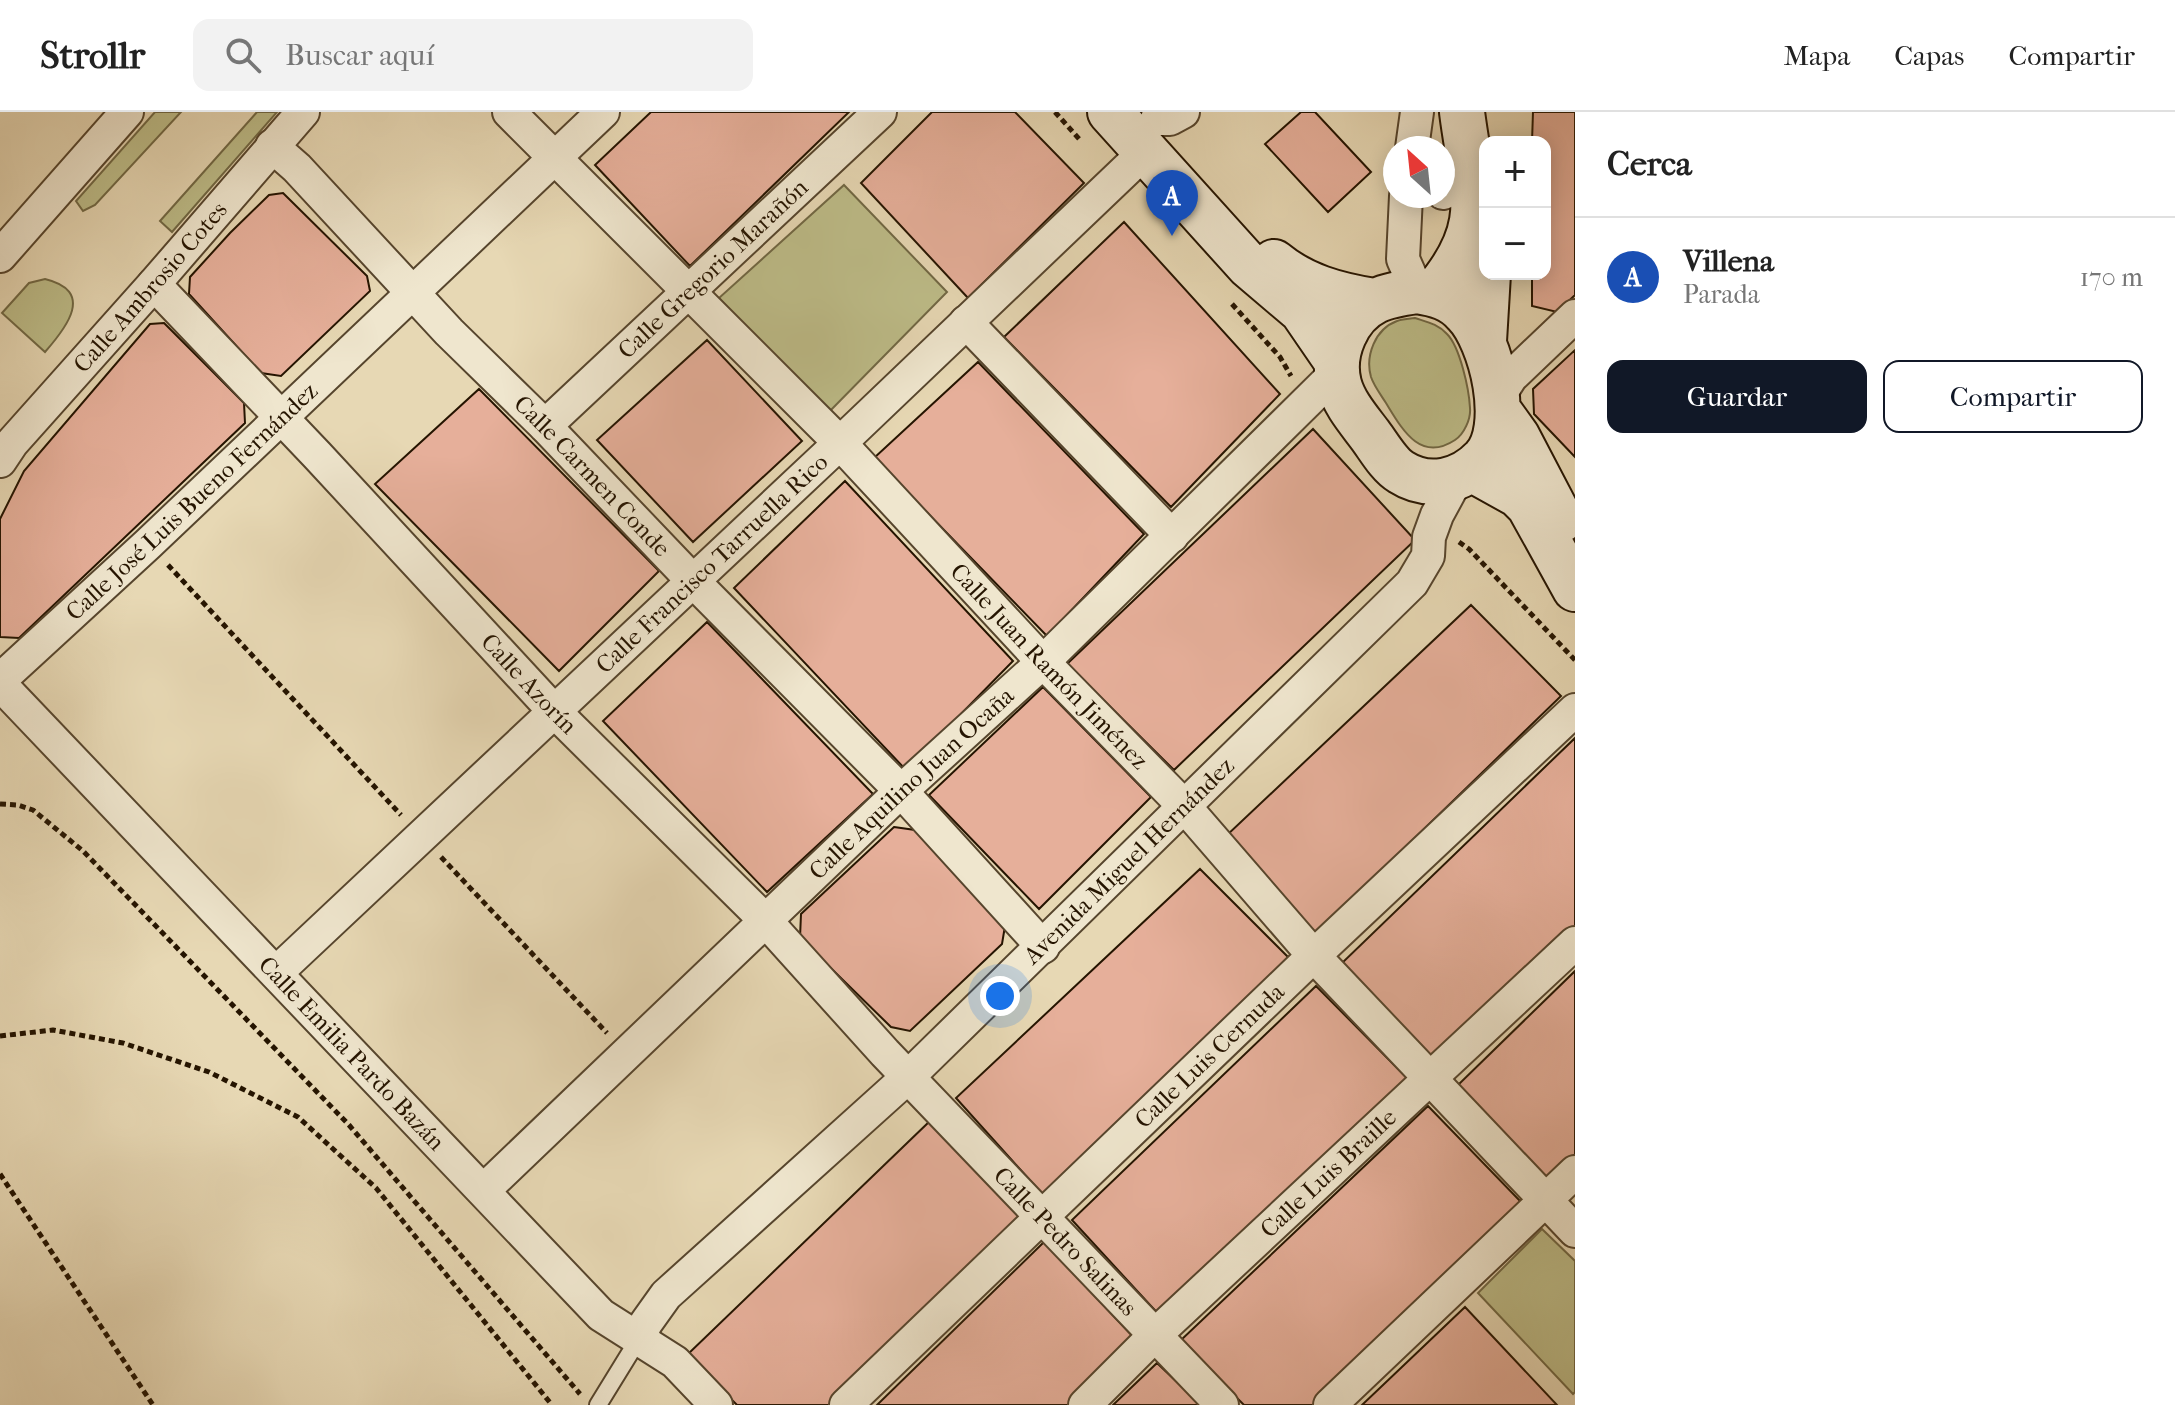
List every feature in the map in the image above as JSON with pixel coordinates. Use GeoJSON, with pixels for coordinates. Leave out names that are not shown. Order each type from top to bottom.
{"type":"FeatureCollection","features":[{"type":"Feature","properties":{"kind":"street"},"geometry":{"type":"LineString","coordinates":[[0,256],[127,112]]}},
{"type":"Feature","properties":{"kind":"street","name":"Calle Ambrosio Cotes"},"geometry":{"type":"LineString","coordinates":[[0,461],[12,443],[303,112]]}},
{"type":"Feature","properties":{"kind":"street","name":"Calle Juan Ramón Jiménez"},"geometry":{"type":"LineString","coordinates":[[509,112],[840,443],[1043,662],[1185,807],[1314,956],[1575,1231]]}},
{"type":"Feature","properties":{"kind":"street","name":"Calle José Luis Bueno Fernández"},"geometry":{"type":"LineString","coordinates":[[0,682],[603,112]]}},
{"type":"Feature","properties":{"kind":"street","name":"Calle Gregorio Marañón"},"geometry":{"type":"LineString","coordinates":[[545,426],[880,112]]}},
{"type":"Feature","properties":{"kind":"street"},"geometry":{"type":"LineString","coordinates":[[1110,112],[1159,124],[1236,222],[1285,271],[1318,289],[1374,301]]}},
{"type":"Feature","properties":{"kind":"street"},"geometry":{"type":"LineString","coordinates":[[1414,136],[1417,112]]}},
{"type":"Feature","properties":{"kind":"street"},"geometry":{"type":"LineString","coordinates":[[1425,292],[1446,279],[1465,247],[1474,218],[1474,184],[1479,149],[1462,112]]}},
{"type":"Feature","properties":{"kind":"street"},"geometry":{"type":"LineString","coordinates":[[1482,136],[1487,112]]}},
{"type":"Feature","properties":{"kind":"street"},"geometry":{"type":"LineString","coordinates":[[1159,124],[1249,266],[1302,311],[1337,368],[1346,401],[1399,471],[1415,499],[1429,537]]}},
{"type":"Feature","properties":{"kind":"street","name":"Calle Francisco Tarruella Rico"},"geometry":{"type":"LineString","coordinates":[[276,973],[966,322],[1159,124]]}},
{"type":"Feature","properties":{"kind":"street","name":"Calle Carmen Conde"},"geometry":{"type":"LineString","coordinates":[[272,146],[901,791],[1043,947]]}},
{"type":"Feature","properties":{"kind":"street"},"geometry":{"type":"LineString","coordinates":[[1455,178],[1479,149]]}},
{"type":"Feature","properties":{"kind":"street"},"geometry":{"type":"LineString","coordinates":[[1405,208],[1403,259],[1409,278],[1425,292]]}},
{"type":"Feature","properties":{"kind":"street"},"geometry":{"type":"LineString","coordinates":[[1411,208],[1422,212],[1430,208]]}},
{"type":"Feature","properties":{"kind":"street"},"geometry":{"type":"LineString","coordinates":[[1484,341],[1488,280]]}},
{"type":"Feature","properties":{"kind":"street","name":"Calle Azorín"},"geometry":{"type":"LineString","coordinates":[[154,284],[554,711],[765,920],[909,1076]]}},
{"type":"Feature","properties":{"kind":"street"},"geometry":{"type":"LineString","coordinates":[[1337,368],[1340,343],[1348,327],[1374,301],[1400,293],[1425,292],[1448,299],[1475,323],[1484,341],[1498,405],[1495,441],[1488,455],[1465,474],[1434,482],[1399,471]]}},
{"type":"Feature","properties":{"kind":"street"},"geometry":{"type":"LineString","coordinates":[[1498,405],[1511,377],[1575,316]]}},
{"type":"Feature","properties":{"kind":"street"},"geometry":{"type":"LineString","coordinates":[[966,322],[1172,536]]}},
{"type":"Feature","properties":{"kind":"street","name":"Calle Aquilino Juan Ocaña"},"geometry":{"type":"LineString","coordinates":[[484,1190],[901,791],[1043,662],[1337,368]]}},
{"type":"Feature","properties":{"kind":"street"},"geometry":{"type":"LineString","coordinates":[[1498,405],[1572,534]]}},
{"type":"Feature","properties":{"kind":"street"},"geometry":{"type":"LineString","coordinates":[[1465,474],[1518,495],[1529,506],[1575,589]]}},
{"type":"Feature","properties":{"kind":"street","name":"Avenida Miguel Hernández"},"geometry":{"type":"LineString","coordinates":[[638,1340],[666,1295],[909,1076],[1412,583],[1428,556],[1429,537],[1444,499],[1465,474]]}},
{"type":"Feature","properties":{"kind":"street","name":"Calle Emilia Pardo Bazán"},"geometry":{"type":"LineString","coordinates":[[0,682],[601,1315],[675,1362],[716,1405]]}},
{"type":"Feature","properties":{"kind":"street","name":"Calle Luis Cernuda"},"geometry":{"type":"LineString","coordinates":[[846,1405],[1575,710]]}},
{"type":"Feature","properties":{"kind":"street","name":"Calle Luis Braille"},"geometry":{"type":"LineString","coordinates":[[1085,1405],[1154,1336],[1575,943]]}},
{"type":"Feature","properties":{"kind":"street","name":"Calle Pedro Salinas"},"geometry":{"type":"LineString","coordinates":[[909,1076],[1222,1405]]}},
{"type":"Feature","properties":{"kind":"street"},"geometry":{"type":"LineString","coordinates":[[1330,1405],[1575,1172]]}},
{"type":"Feature","properties":{"kind":"lane"},"geometry":{"type":"LineString","coordinates":[[598,1405],[638,1340]]}},
{"type":"Feature","properties":{"kind":"path"},"geometry":{"type":"LineString","coordinates":[[148,544],[627,1055]]}},
{"type":"Feature","properties":{"kind":"path"},"geometry":{"type":"LineString","coordinates":[[0,804],[33,810],[83,851],[349,1125],[590,1405]]}},
{"type":"Feature","properties":{"kind":"path"},"geometry":{"type":"LineString","coordinates":[[0,1036],[53,1030],[123,1043],[209,1072],[298,1117],[376,1188],[552,1405]]}},
{"type":"Feature","properties":{"kind":"path"},"geometry":{"type":"LineString","coordinates":[[0,1174],[153,1405]]}},
{"type":"Feature","properties":{"kind":"shaded area"},"geometry":{"type":"Polygon","coordinates":[[[155,112],[181,112],[95,205],[83,211],[76,201],[155,112]]]}},
{"type":"Feature","properties":{"kind":"shaded area"},"geometry":{"type":"Polygon","coordinates":[[[257,112],[277,112],[172,232],[160,221],[257,112]]]}},
{"type":"Feature","properties":{"kind":"shaded area"},"geometry":{"type":"Polygon","coordinates":[[[844,185],[947,292],[826,415],[719,298],[844,185]]]}},
{"type":"Feature","properties":{"kind":"shaded area"},"geometry":{"type":"Polygon","coordinates":[[[45,279],[69,292],[73,301],[68,321],[45,352],[2,313],[29,283],[45,279]]]}},
{"type":"Feature","properties":{"kind":"shaded area"},"geometry":{"type":"Polygon","coordinates":[[[1415,318],[1436,326],[1452,340],[1466,380],[1470,408],[1468,421],[1458,437],[1443,446],[1432,448],[1413,440],[1406,432],[1376,387],[1369,369],[1371,352],[1383,330],[1397,321],[1415,318]]]}},
{"type":"Feature","properties":{"kind":"shaded area"},"geometry":{"type":"Polygon","coordinates":[[[1542,1229],[1575,1261],[1573,1394],[1478,1293],[1542,1229]]]}},
{"type":"Feature","properties":{"kind":"building"},"geometry":{"type":"Polygon","coordinates":[[[651,112],[849,112],[690,266],[595,165],[651,112]]]}},
{"type":"Feature","properties":{"kind":"building"},"geometry":{"type":"Polygon","coordinates":[[[932,112],[1015,112],[1084,183],[968,298],[861,183],[932,112]]]}},
{"type":"Feature","properties":{"kind":"building"},"geometry":{"type":"Polygon","coordinates":[[[1301,112],[1315,112],[1371,172],[1328,212],[1265,144],[1301,112]]]}},
{"type":"Feature","properties":{"kind":"building"},"geometry":{"type":"Polygon","coordinates":[[[1533,112],[1575,112],[1575,295],[1557,312],[1532,306],[1532,280],[1551,280],[1551,136],[1532,136],[1533,112]]]}},
{"type":"Feature","properties":{"kind":"building"},"geometry":{"type":"Polygon","coordinates":[[[283,193],[367,276],[370,291],[281,376],[261,373],[189,294],[190,277],[230,233],[269,195],[283,193]]]}},
{"type":"Feature","properties":{"kind":"building"},"geometry":{"type":"Polygon","coordinates":[[[1124,222],[1280,394],[1171,507],[1004,337],[1124,222]]]}},
{"type":"Feature","properties":{"kind":"building"},"geometry":{"type":"Polygon","coordinates":[[[164,323],[244,403],[245,423],[19,638],[0,637],[0,519],[24,471],[150,324],[164,323]]]}},
{"type":"Feature","properties":{"kind":"building"},"geometry":{"type":"Polygon","coordinates":[[[707,340],[802,441],[693,542],[597,440],[707,340]]]}},
{"type":"Feature","properties":{"kind":"building"},"geometry":{"type":"Polygon","coordinates":[[[1575,350],[1575,457],[1534,414],[1533,389],[1575,350]]]}},
{"type":"Feature","properties":{"kind":"building"},"geometry":{"type":"Polygon","coordinates":[[[978,362],[1144,534],[1047,636],[874,458],[978,362]]]}},
{"type":"Feature","properties":{"kind":"building"},"geometry":{"type":"Polygon","coordinates":[[[479,389],[659,571],[559,671],[375,484],[479,389]]]}},
{"type":"Feature","properties":{"kind":"building"},"geometry":{"type":"Polygon","coordinates":[[[1313,429],[1415,540],[1174,770],[1067,664],[1313,429]]]}},
{"type":"Feature","properties":{"kind":"building"},"geometry":{"type":"Polygon","coordinates":[[[845,481],[1013,661],[906,770],[734,588],[845,481]]]}},
{"type":"Feature","properties":{"kind":"building"},"geometry":{"type":"Polygon","coordinates":[[[1471,605],[1561,696],[1314,936],[1226,836],[1471,605]]]}},
{"type":"Feature","properties":{"kind":"building"},"geometry":{"type":"Polygon","coordinates":[[[707,622],[873,794],[767,892],[603,721],[707,622]]]}},
{"type":"Feature","properties":{"kind":"building"},"geometry":{"type":"Polygon","coordinates":[[[1043,687],[1151,797],[1039,909],[929,795],[1043,687]]]}},
{"type":"Feature","properties":{"kind":"building"},"geometry":{"type":"Polygon","coordinates":[[[1575,738],[1575,927],[1432,1062],[1341,964],[1575,738]]]}},
{"type":"Feature","properties":{"kind":"building"},"geometry":{"type":"Polygon","coordinates":[[[894,827],[915,830],[1005,926],[1002,944],[910,1031],[891,1027],[800,938],[801,914],[894,827]]]}},
{"type":"Feature","properties":{"kind":"building"},"geometry":{"type":"Polygon","coordinates":[[[1200,869],[1294,963],[1045,1197],[956,1098],[1200,869]]]}},
{"type":"Feature","properties":{"kind":"building"},"geometry":{"type":"Polygon","coordinates":[[[1575,971],[1575,1154],[1547,1181],[1458,1085],[1575,971]]]}},
{"type":"Feature","properties":{"kind":"building"},"geometry":{"type":"Polygon","coordinates":[[[1316,986],[1410,1081],[1162,1318],[1072,1220],[1316,986]]]}},
{"type":"Feature","properties":{"kind":"building"},"geometry":{"type":"Polygon","coordinates":[[[1428,1106],[1522,1203],[1314,1405],[1244,1405],[1180,1341],[1428,1106]]]}},
{"type":"Feature","properties":{"kind":"building"},"geometry":{"type":"Polygon","coordinates":[[[931,1120],[1025,1218],[829,1405],[737,1405],[687,1355],[931,1120]]]}},
{"type":"Feature","properties":{"kind":"building"},"geometry":{"type":"Polygon","coordinates":[[[1044,1242],[1139,1343],[1072,1405],[877,1405],[1044,1242]]]}},
{"type":"Feature","properties":{"kind":"building"},"geometry":{"type":"Polygon","coordinates":[[[1465,1307],[1557,1405],[1362,1405],[1465,1307]]]}},
{"type":"Feature","properties":{"kind":"building"},"geometry":{"type":"Polygon","coordinates":[[[1157,1363],[1201,1405],[1113,1405],[1157,1363]]]}},
{"type":"Feature","properties":{"kind":"place","name":"Villena"},"geometry":{"type":"Point","coordinates":[1172,236]}}]}
